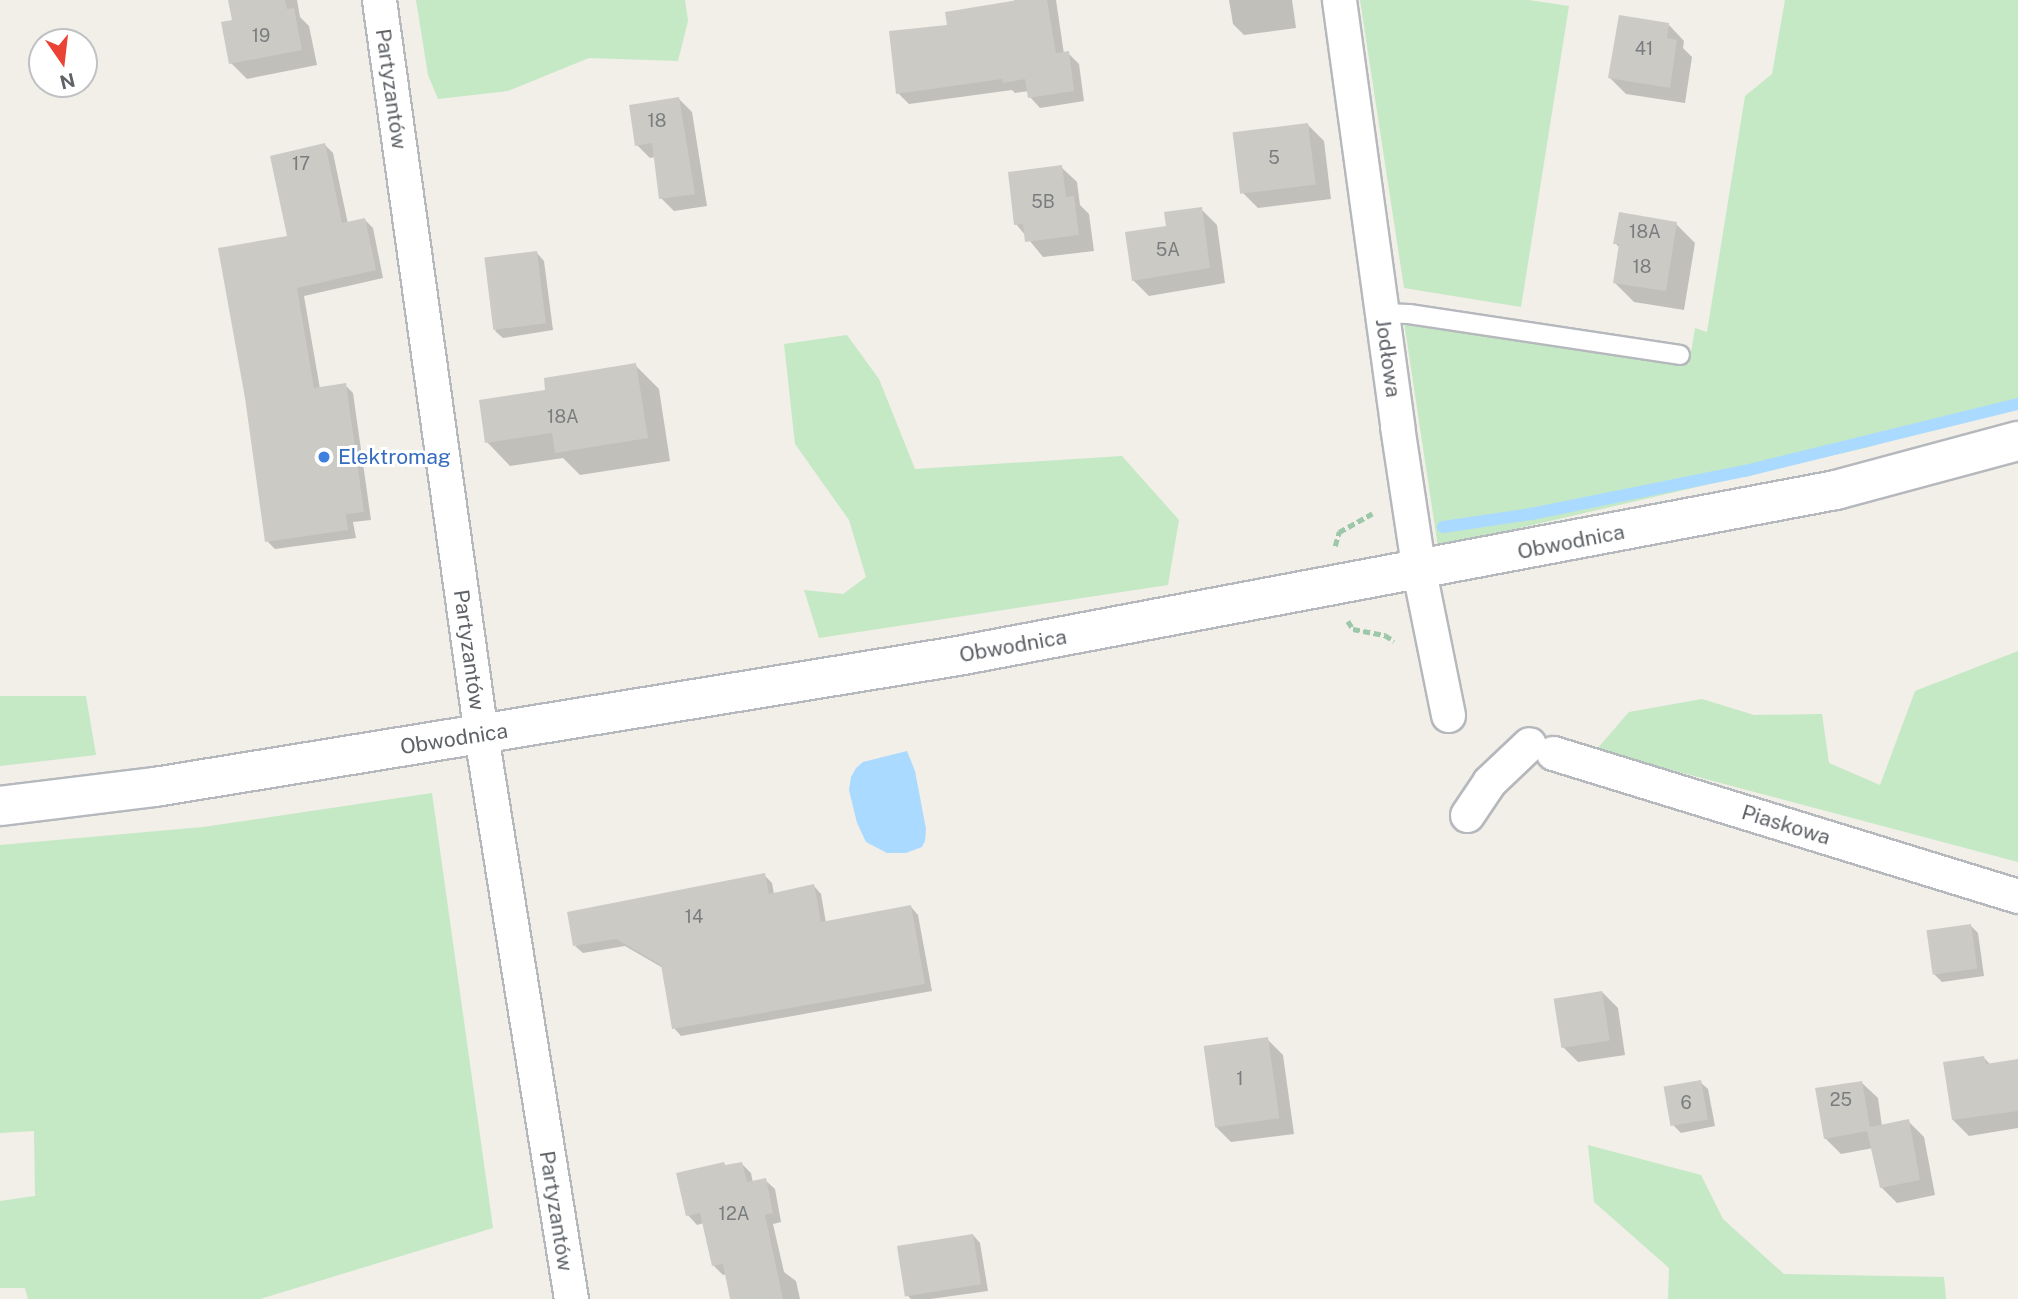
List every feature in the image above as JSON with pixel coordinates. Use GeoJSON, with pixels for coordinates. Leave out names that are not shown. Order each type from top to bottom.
{"type":"FeatureCollection","features":[{"type":"Feature","properties":{"kind":"main road","name":"Obwodnica"},"geometry":{"type":"LineString","coordinates":[[0,806],[155,787],[958,656],[1419,571],[1836,490],[2018,442]]}},
{"type":"Feature","properties":{"kind":"street","name":"Partyzantów"},"geometry":{"type":"LineString","coordinates":[[379,0],[481,735],[571,1299]]}},
{"type":"Feature","properties":{"kind":"street","name":"Jodłowa"},"geometry":{"type":"LineString","coordinates":[[1339,0],[1419,571],[1448,715]]}},
{"type":"Feature","properties":{"kind":"street","name":"Piaskowa"},"geometry":{"type":"LineString","coordinates":[[1467,815],[1489,782],[1541,749],[2018,896]]}},
{"type":"Feature","properties":{"kind":"lane"},"geometry":{"type":"LineString","coordinates":[[1381,313],[1409,314],[1680,355]]}},
{"type":"Feature","properties":{"kind":"green space"},"geometry":{"type":"Polygon","coordinates":[[[416,0],[685,0],[688,21],[678,61],[589,58],[508,91],[438,99],[428,75],[416,0]]]}},
{"type":"Feature","properties":{"kind":"green space"},"geometry":{"type":"Polygon","coordinates":[[[1360,0],[1529,0],[1569,6],[1521,307],[1404,288],[1360,0]]]}},
{"type":"Feature","properties":{"kind":"green space"},"geometry":{"type":"Polygon","coordinates":[[[1785,0],[2018,0],[2018,403],[1869,447],[1438,547],[1404,322],[1689,364],[1695,328],[1707,332],[1745,96],[1772,74],[1785,0]]]}},
{"type":"Feature","properties":{"kind":"green space"},"geometry":{"type":"Polygon","coordinates":[[[847,335],[879,379],[915,469],[1122,456],[1179,520],[1168,585],[819,638],[804,590],[843,594],[866,577],[849,520],[795,444],[784,344],[847,335]]]}},
{"type":"Feature","properties":{"kind":"green space"},"geometry":{"type":"Polygon","coordinates":[[[2018,651],[2018,862],[1596,750],[1629,712],[1702,699],[1754,715],[1822,714],[1829,763],[1880,785],[1915,691],[2018,651]]]}},
{"type":"Feature","properties":{"kind":"green space"},"geometry":{"type":"Polygon","coordinates":[[[0,696],[86,696],[96,755],[0,766],[0,696]]]}},
{"type":"Feature","properties":{"kind":"green space"},"geometry":{"type":"Polygon","coordinates":[[[432,793],[493,1228],[260,1299],[28,1299],[25,1288],[0,1288],[0,1201],[35,1196],[34,1131],[0,1133],[0,845],[203,827],[432,793]]]}},
{"type":"Feature","properties":{"kind":"green space"},"geometry":{"type":"Polygon","coordinates":[[[1588,1145],[1701,1175],[1723,1219],[1784,1274],[1944,1277],[1946,1299],[1668,1299],[1669,1268],[1594,1202],[1588,1145]]]}},
{"type":"Feature","properties":{"kind":"water"},"geometry":{"type":"Polygon","coordinates":[[[907,751],[915,771],[926,829],[925,841],[922,847],[906,853],[887,853],[866,842],[857,823],[849,790],[851,777],[863,762],[907,751]]]}},
{"type":"Feature","properties":{"kind":"building"},"geometry":{"type":"Polygon","coordinates":[[[228,0],[285,0],[287,9],[294,8],[302,50],[229,64],[221,22],[232,20],[228,0]]]}},
{"type":"Feature","properties":{"kind":"building"},"geometry":{"type":"Polygon","coordinates":[[[1018,0],[1047,0],[1056,53],[1069,51],[1074,91],[1028,98],[1025,79],[1003,83],[1002,79],[896,94],[889,31],[947,25],[945,12],[1018,0]]]}},
{"type":"Feature","properties":{"kind":"building"},"geometry":{"type":"Polygon","coordinates":[[[1619,15],[1669,23],[1667,38],[1677,40],[1670,88],[1608,78],[1619,15]]]}},
{"type":"Feature","properties":{"kind":"building"},"geometry":{"type":"Polygon","coordinates":[[[679,97],[695,194],[659,199],[652,143],[635,146],[629,105],[679,97]]]}},
{"type":"Feature","properties":{"kind":"building"},"geometry":{"type":"Polygon","coordinates":[[[1308,123],[1316,185],[1240,194],[1233,132],[1308,123]]]}},
{"type":"Feature","properties":{"kind":"building"},"geometry":{"type":"Polygon","coordinates":[[[325,143],[342,223],[365,218],[376,270],[297,288],[314,388],[346,383],[364,512],[346,514],[348,530],[265,542],[245,398],[218,248],[287,236],[270,156],[325,143]]]}},
{"type":"Feature","properties":{"kind":"building"},"geometry":{"type":"Polygon","coordinates":[[[1062,165],[1066,197],[1074,196],[1079,235],[1025,242],[1023,224],[1014,225],[1008,172],[1062,165]]]}},
{"type":"Feature","properties":{"kind":"building"},"geometry":{"type":"Polygon","coordinates":[[[1202,207],[1210,268],[1132,281],[1125,232],[1166,226],[1164,212],[1202,207]]]}},
{"type":"Feature","properties":{"kind":"building"},"geometry":{"type":"Polygon","coordinates":[[[1619,212],[1677,222],[1666,291],[1613,283],[1619,244],[1613,244],[1619,212]]]}},
{"type":"Feature","properties":{"kind":"building"},"geometry":{"type":"Polygon","coordinates":[[[537,251],[546,323],[493,330],[484,257],[537,251]]]}},
{"type":"Feature","properties":{"kind":"building"},"geometry":{"type":"Polygon","coordinates":[[[636,363],[648,438],[555,453],[552,433],[485,443],[479,400],[545,390],[544,378],[636,363]]]}},
{"type":"Feature","properties":{"kind":"building"},"geometry":{"type":"Polygon","coordinates":[[[765,873],[769,894],[814,884],[821,922],[911,905],[925,984],[672,1029],[661,965],[616,939],[573,946],[567,912],[765,873]]]}},
{"type":"Feature","properties":{"kind":"building"},"geometry":{"type":"Polygon","coordinates":[[[1971,924],[1977,969],[1933,975],[1926,930],[1971,924]]]}},
{"type":"Feature","properties":{"kind":"building"},"geometry":{"type":"Polygon","coordinates":[[[1602,991],[1610,1040],[1561,1048],[1554,999],[1602,991]]]}},
{"type":"Feature","properties":{"kind":"building"},"geometry":{"type":"Polygon","coordinates":[[[1268,1037],[1279,1118],[1215,1127],[1204,1046],[1268,1037]]]}},
{"type":"Feature","properties":{"kind":"building"},"geometry":{"type":"Polygon","coordinates":[[[1984,1056],[1986,1064],[2018,1059],[2018,1111],[1952,1120],[1943,1062],[1984,1056]]]}},
{"type":"Feature","properties":{"kind":"building"},"geometry":{"type":"Polygon","coordinates":[[[1701,1080],[1708,1119],[1671,1126],[1664,1087],[1701,1080]]]}},
{"type":"Feature","properties":{"kind":"building"},"geometry":{"type":"Polygon","coordinates":[[[1862,1081],[1870,1127],[1909,1119],[1920,1180],[1880,1188],[1867,1131],[1824,1139],[1815,1088],[1862,1081]]]}},
{"type":"Feature","properties":{"kind":"building"},"geometry":{"type":"Polygon","coordinates":[[[724,1162],[725,1165],[742,1162],[747,1182],[766,1178],[773,1213],[765,1215],[783,1299],[730,1299],[723,1264],[712,1266],[700,1213],[686,1216],[676,1173],[724,1162]]]}},
{"type":"Feature","properties":{"kind":"building"},"geometry":{"type":"Polygon","coordinates":[[[973,1234],[981,1284],[905,1296],[897,1246],[973,1234]]]}},
{"type":"Feature","properties":{"kind":"waterway"},"geometry":{"type":"LineString","coordinates":[[1443,527],[1531,514],[1745,471],[2018,404]]}},
{"type":"Feature","properties":{"kind":"place","name":"Elektromag"},"geometry":{"type":"Point","coordinates":[324,457]}}]}
